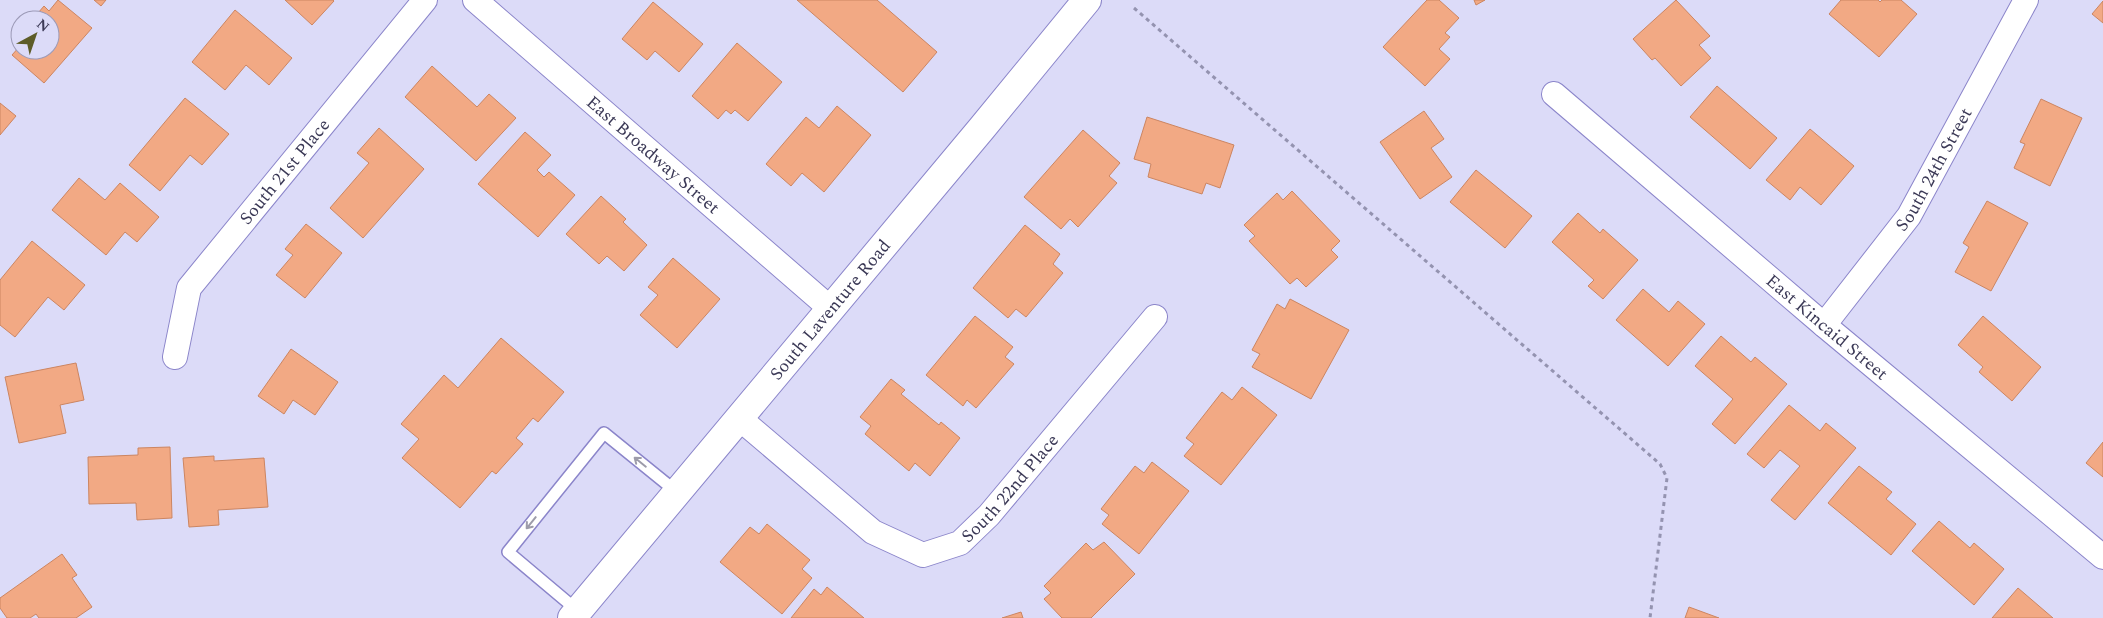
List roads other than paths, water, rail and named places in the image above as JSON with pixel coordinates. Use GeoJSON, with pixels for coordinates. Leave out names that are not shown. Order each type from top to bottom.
{"type":"FeatureCollection","features":[{"type":"Feature","properties":{"kind":"street","name":"South 21st Place"},"geometry":{"type":"LineString","coordinates":[[175,357],[189,288],[424,0]]}},
{"type":"Feature","properties":{"kind":"street","name":"East Broadway Street"},"geometry":{"type":"LineString","coordinates":[[475,0],[831,309]]}},
{"type":"Feature","properties":{"kind":"street","name":"South Laventure Road"},"geometry":{"type":"LineString","coordinates":[[575,615],[1087,0]]}},
{"type":"Feature","properties":{"kind":"street","name":"South 24th Street"},"geometry":{"type":"LineString","coordinates":[[1824,325],[1909,216],[2024,0]]}},
{"type":"Feature","properties":{"kind":"street","name":"East Kincaid Street"},"geometry":{"type":"LineString","coordinates":[[1554,94],[1824,325],[2103,557]]}},
{"type":"Feature","properties":{"kind":"street","name":"South 22nd Place"},"geometry":{"type":"LineString","coordinates":[[739,418],[873,532],[923,555],[960,543],[989,515],[1155,317]]}},
{"type":"Feature","properties":{"kind":"lane"},"geometry":{"type":"LineString","coordinates":[[575,615],[508,552],[604,433],[678,493]]}}]}
